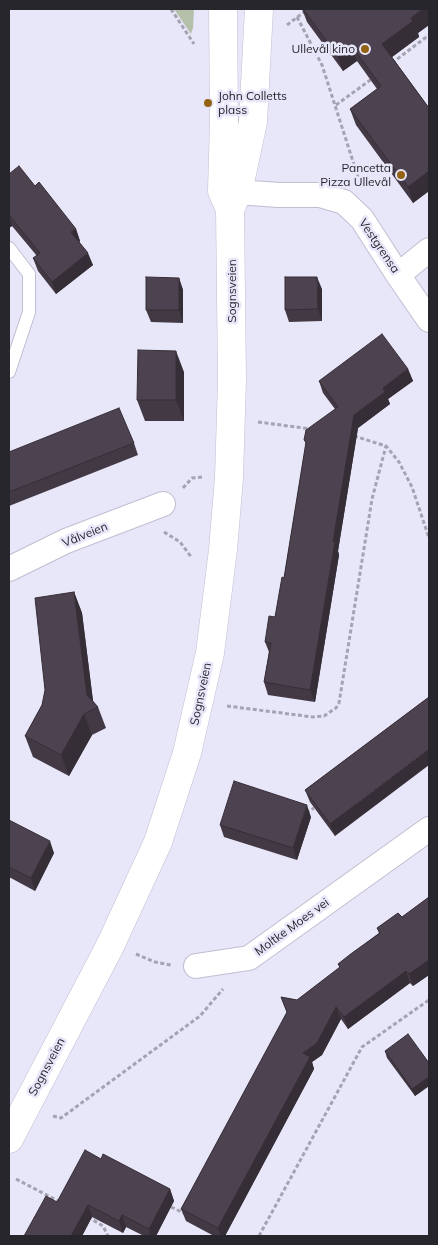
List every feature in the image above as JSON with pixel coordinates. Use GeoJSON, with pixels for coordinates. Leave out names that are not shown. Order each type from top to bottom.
{"type":"FeatureCollection","features":[{"type":"Feature","properties":{"kind":"main road","name":"Sognsveien"},"geometry":{"type":"LineString","coordinates":[[9,1139],[110,946],[154,850],[187,753],[210,653],[218,596],[229,478],[232,380],[230,197],[224,121],[223,9]]}},
{"type":"Feature","properties":{"kind":"main road","name":"Sognsveien"},"geometry":{"type":"LineString","coordinates":[[230,197],[254,122],[259,9]]}},
{"type":"Feature","properties":{"kind":"street","name":"Vestgrensa"},"geometry":{"type":"LineString","coordinates":[[230,197],[320,195],[344,202],[362,219],[429,320]]}},
{"type":"Feature","properties":{"kind":"street"},"geometry":{"type":"LineString","coordinates":[[398,275],[429,250]]}},
{"type":"Feature","properties":{"kind":"street","name":"Vålveien"},"geometry":{"type":"LineString","coordinates":[[9,569],[66,541],[163,504]]}},
{"type":"Feature","properties":{"kind":"street","name":"Moltke Moes vei"},"geometry":{"type":"LineString","coordinates":[[196,966],[249,958],[429,828]]}},
{"type":"Feature","properties":{"kind":"lane"},"geometry":{"type":"LineString","coordinates":[[9,248],[29,274],[29,312],[9,372]]}},
{"type":"Feature","properties":{"kind":"path"},"geometry":{"type":"LineString","coordinates":[[170,9],[198,50]]}},
{"type":"Feature","properties":{"kind":"path"},"geometry":{"type":"LineString","coordinates":[[285,26],[308,9]]}},
{"type":"Feature","properties":{"kind":"path"},"geometry":{"type":"LineString","coordinates":[[297,17],[322,65],[360,184]]}},
{"type":"Feature","properties":{"kind":"path"},"geometry":{"type":"LineString","coordinates":[[390,64],[429,35]]}},
{"type":"Feature","properties":{"kind":"path"},"geometry":{"type":"LineString","coordinates":[[336,105],[375,76]]}},
{"type":"Feature","properties":{"kind":"path"},"geometry":{"type":"LineString","coordinates":[[257,422],[320,430]]}},
{"type":"Feature","properties":{"kind":"path"},"geometry":{"type":"LineString","coordinates":[[352,435],[386,446],[399,462],[405,472],[429,538]]}},
{"type":"Feature","properties":{"kind":"path"},"geometry":{"type":"LineString","coordinates":[[227,706],[301,717],[324,716],[336,708],[339,703],[372,499],[386,446]]}},
{"type":"Feature","properties":{"kind":"path"},"geometry":{"type":"LineString","coordinates":[[120,521],[167,533],[180,542],[193,559]]}},
{"type":"Feature","properties":{"kind":"path"},"geometry":{"type":"LineString","coordinates":[[305,814],[314,808]]}},
{"type":"Feature","properties":{"kind":"path"},"geometry":{"type":"LineString","coordinates":[[135,953],[155,962],[196,966]]}},
{"type":"Feature","properties":{"kind":"path"},"geometry":{"type":"LineString","coordinates":[[50,1115],[61,1118],[200,1016],[249,958]]}},
{"type":"Feature","properties":{"kind":"path"},"geometry":{"type":"LineString","coordinates":[[259,1236],[362,1047],[429,1000]]}},
{"type":"Feature","properties":{"kind":"path"},"geometry":{"type":"LineString","coordinates":[[16,1179],[69,1207]]}},
{"type":"Feature","properties":{"kind":"path"},"geometry":{"type":"LineString","coordinates":[[171,1207],[188,1216]]}},
{"type":"Feature","properties":{"kind":"path"},"geometry":{"type":"LineString","coordinates":[[86,1216],[104,1226],[108,1236]]}},
{"type":"Feature","properties":{"kind":"green space"},"geometry":{"type":"Polygon","coordinates":[[[174,9],[194,9],[191,34],[174,9]]]}},
{"type":"Feature","properties":{"kind":"building"},"geometry":{"type":"Polygon","coordinates":[[[303,9],[423,9],[411,18],[413,21],[382,44],[429,108],[429,171],[408,187],[350,109],[381,86],[351,45],[337,55],[303,9]]]}},
{"type":"Feature","properties":{"kind":"building"},"geometry":{"type":"Polygon","coordinates":[[[19,166],[35,186],[39,182],[76,229],[71,232],[88,253],[52,282],[33,258],[40,253],[9,215],[9,174],[19,166]]]}},
{"type":"Feature","properties":{"kind":"building"},"geometry":{"type":"Polygon","coordinates":[[[146,277],[179,278],[179,310],[146,310],[146,277]]]}},
{"type":"Feature","properties":{"kind":"building"},"geometry":{"type":"Polygon","coordinates":[[[285,277],[317,277],[318,309],[285,310],[285,277]]]}},
{"type":"Feature","properties":{"kind":"building"},"geometry":{"type":"Polygon","coordinates":[[[382,334],[408,369],[383,388],[385,392],[354,415],[310,690],[264,682],[271,643],[265,642],[269,616],[275,617],[282,577],[284,578],[306,442],[304,440],[306,430],[338,407],[319,381],[382,334]]]}},
{"type":"Feature","properties":{"kind":"building"},"geometry":{"type":"Polygon","coordinates":[[[138,350],[176,351],[176,400],[137,400],[138,350]]]}},
{"type":"Feature","properties":{"kind":"building"},"geometry":{"type":"Polygon","coordinates":[[[119,408],[134,443],[9,492],[9,452],[119,408]]]}},
{"type":"Feature","properties":{"kind":"building"},"geometry":{"type":"Polygon","coordinates":[[[74,592],[87,695],[98,707],[84,714],[61,755],[25,736],[42,705],[45,690],[35,598],[74,592]]]}},
{"type":"Feature","properties":{"kind":"building"},"geometry":{"type":"Polygon","coordinates":[[[429,697],[429,749],[330,824],[305,790],[429,697]]]}},
{"type":"Feature","properties":{"kind":"building"},"geometry":{"type":"Polygon","coordinates":[[[234,781],[307,805],[293,848],[220,825],[234,781]]]}},
{"type":"Feature","properties":{"kind":"building"},"geometry":{"type":"Polygon","coordinates":[[[9,820],[50,841],[31,878],[9,867],[9,820]]]}},
{"type":"Feature","properties":{"kind":"building"},"geometry":{"type":"Polygon","coordinates":[[[429,897],[429,960],[409,974],[406,971],[344,1017],[336,1007],[317,1043],[303,1053],[310,1057],[218,1228],[181,1209],[287,1012],[281,997],[297,1000],[340,967],[338,964],[380,933],[377,928],[398,913],[402,917],[429,897]]]}},
{"type":"Feature","properties":{"kind":"building"},"geometry":{"type":"Polygon","coordinates":[[[408,1034],[429,1063],[429,1077],[412,1089],[385,1051],[408,1034]]]}},
{"type":"Feature","properties":{"kind":"building"},"geometry":{"type":"Polygon","coordinates":[[[85,1150],[101,1159],[103,1154],[170,1189],[149,1229],[122,1215],[119,1221],[88,1205],[71,1236],[24,1236],[46,1196],[57,1202],[85,1150]]]}},
{"type":"Feature","properties":{"kind":"place","name":"Ullevål kino"},"geometry":{"type":"Point","coordinates":[365,49]}},
{"type":"Feature","properties":{"kind":"place","name":"John Colletts plass"},"geometry":{"type":"Point","coordinates":[208,103]}},
{"type":"Feature","properties":{"kind":"place","name":"Pancetta Pizza Ullevål"},"geometry":{"type":"Point","coordinates":[401,175]}}]}
